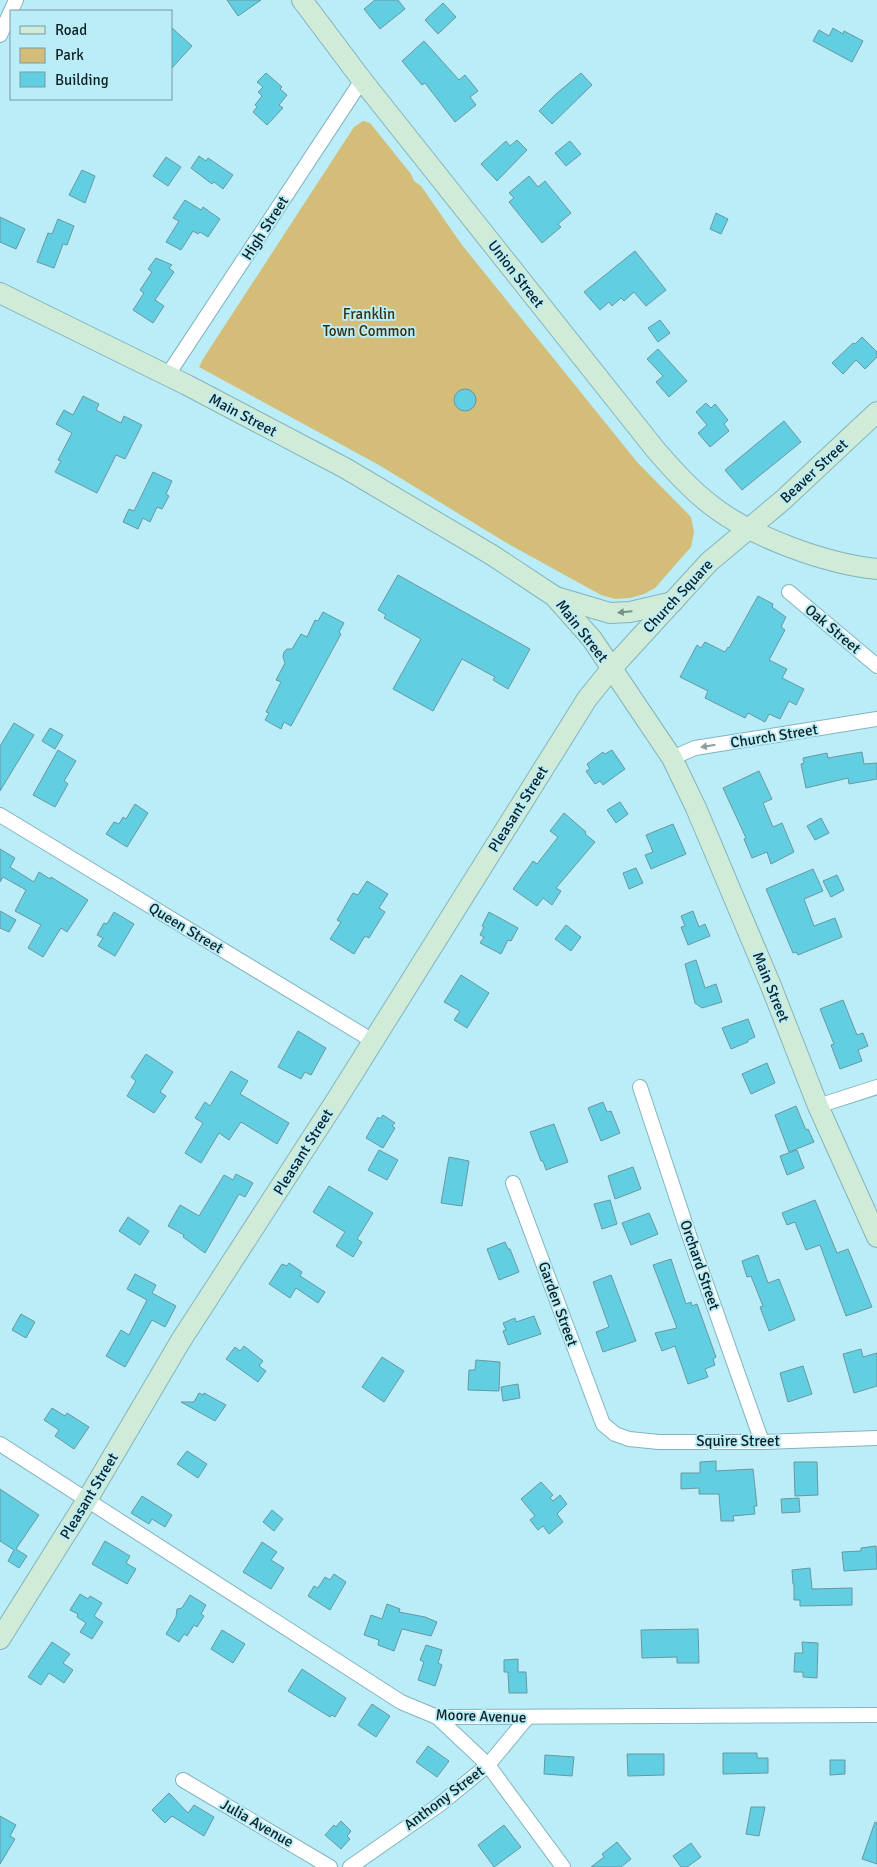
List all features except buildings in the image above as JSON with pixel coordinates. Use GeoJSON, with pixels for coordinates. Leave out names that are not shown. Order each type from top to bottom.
{"type":"FeatureCollection","features":[{"type":"Feature","properties":{"kind":"main road","name":"Union Street"},"geometry":{"type":"LineString","coordinates":[[302,0],[362,80],[654,449],[692,488],[713,506],[749,528],[816,555],[877,569]]}},
{"type":"Feature","properties":{"kind":"main road","name":"Main Street"},"geometry":{"type":"LineString","coordinates":[[0,293],[167,376],[345,468],[492,555],[554,596],[587,634],[672,758],[707,834],[771,986],[818,1106],[877,1237]]}},
{"type":"Feature","properties":{"kind":"main road","name":"Beaver Street"},"geometry":{"type":"LineString","coordinates":[[749,528],[783,500],[877,412]]}},
{"type":"Feature","properties":{"kind":"main road","name":"Church Square"},"geometry":{"type":"LineString","coordinates":[[611,669],[709,562],[749,528]]}},
{"type":"Feature","properties":{"kind":"main road"},"geometry":{"type":"LineString","coordinates":[[554,596],[610,613],[630,612],[673,602]]}},
{"type":"Feature","properties":{"kind":"main road","name":"Pleasant Street"},"geometry":{"type":"LineString","coordinates":[[0,1639],[87,1500],[180,1342],[262,1217],[587,699],[611,669]]}},
{"type":"Feature","properties":{"kind":"street"},"geometry":{"type":"LineString","coordinates":[[0,35],[10,13]]}},
{"type":"Feature","properties":{"kind":"street","name":"High Street"},"geometry":{"type":"LineString","coordinates":[[167,376],[362,80]]}},
{"type":"Feature","properties":{"kind":"street","name":"Oak Street"},"geometry":{"type":"LineString","coordinates":[[789,592],[877,666]]}},
{"type":"Feature","properties":{"kind":"street","name":"Church Street"},"geometry":{"type":"LineString","coordinates":[[672,758],[695,748],[877,719]]}},
{"type":"Feature","properties":{"kind":"street","name":"Queen Street"},"geometry":{"type":"LineString","coordinates":[[0,815],[372,1041]]}},
{"type":"Feature","properties":{"kind":"street","name":"Orchard Street"},"geometry":{"type":"LineString","coordinates":[[640,1087],[691,1241],[762,1442]]}},
{"type":"Feature","properties":{"kind":"street"},"geometry":{"type":"LineString","coordinates":[[818,1106],[877,1088]]}},
{"type":"Feature","properties":{"kind":"street","name":"Garden Street"},"geometry":{"type":"LineString","coordinates":[[513,1183],[603,1424]]}},
{"type":"Feature","properties":{"kind":"street","name":"Squire Street"},"geometry":{"type":"LineString","coordinates":[[603,1424],[615,1434],[629,1439],[659,1442],[762,1442],[877,1438]]}},
{"type":"Feature","properties":{"kind":"street","name":"Moore Avenue"},"geometry":{"type":"LineString","coordinates":[[0,1444],[401,1702],[437,1717],[877,1715]]}},
{"type":"Feature","properties":{"kind":"street"},"geometry":{"type":"LineString","coordinates":[[437,1717],[488,1764],[563,1867]]}},
{"type":"Feature","properties":{"kind":"street","name":"Anthony Street"},"geometry":{"type":"LineString","coordinates":[[350,1867],[439,1805],[488,1764],[527,1718]]}},
{"type":"Feature","properties":{"kind":"street","name":"Julia Avenue"},"geometry":{"type":"LineString","coordinates":[[184,1780],[330,1867]]}},
{"type":"Feature","properties":{"kind":"green space","name":"Franklin Town Common"},"geometry":{"type":"Polygon","coordinates":[[[363,121],[370,123],[411,174],[414,181],[421,186],[462,245],[637,462],[691,517],[694,532],[691,547],[655,588],[630,598],[615,599],[601,595],[505,542],[379,465],[199,367],[354,127],[363,121]]]}}]}
